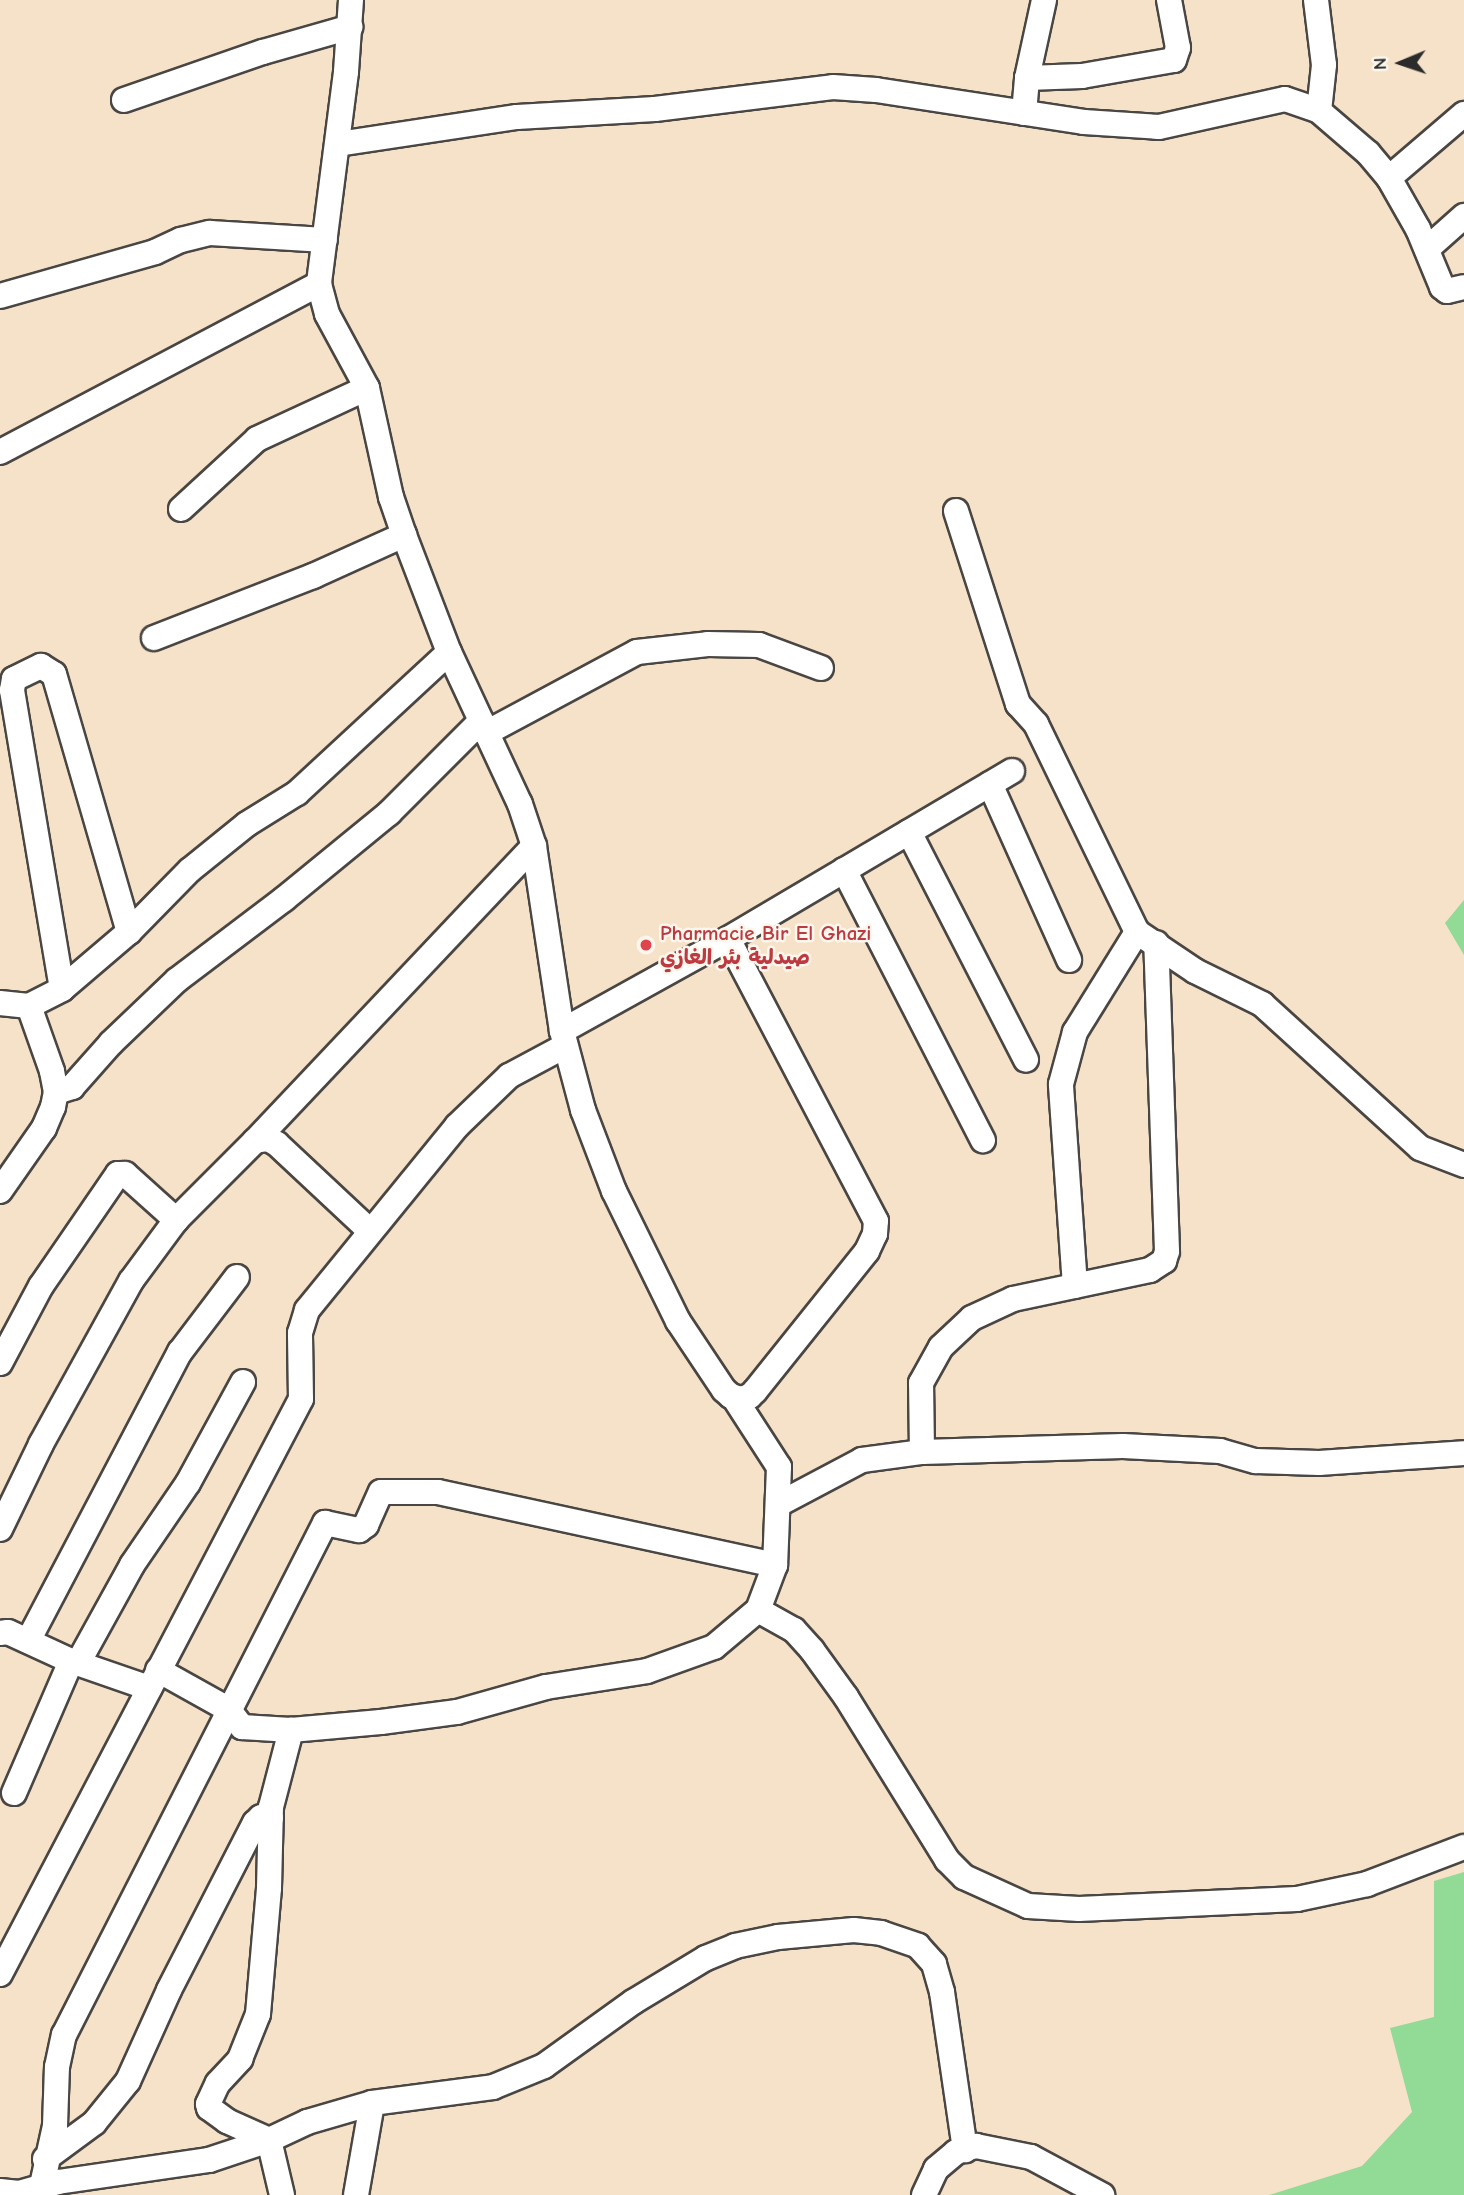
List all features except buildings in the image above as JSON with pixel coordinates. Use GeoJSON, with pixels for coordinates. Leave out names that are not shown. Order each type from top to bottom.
{"type":"FeatureCollection","features":[{"type":"Feature","properties":{"kind":"street"},"geometry":{"type":"LineString","coordinates":[[0,1633],[8,1632],[75,1662],[153,1679],[228,1709],[242,1727],[291,1730],[457,1712],[546,1687],[647,1671],[714,1647],[758,1610],[775,1565],[779,1467],[735,1399],[724,1390],[678,1321],[614,1191],[583,1110],[563,1038],[534,846],[520,804],[449,652],[404,535],[391,497],[367,388],[327,314],[319,284],[338,144],[351,0]]}},
{"type":"Feature","properties":{"kind":"street"},"geometry":{"type":"LineString","coordinates":[[1024,113],[1027,78],[1044,0]]}},
{"type":"Feature","properties":{"kind":"street"},"geometry":{"type":"LineString","coordinates":[[1027,78],[1082,76],[1174,60],[1178,48],[1170,0]]}},
{"type":"Feature","properties":{"kind":"street"},"geometry":{"type":"LineString","coordinates":[[1316,0],[1324,65],[1319,111]]}},
{"type":"Feature","properties":{"kind":"street"},"geometry":{"type":"LineString","coordinates":[[124,100],[263,52],[350,27]]}},
{"type":"Feature","properties":{"kind":"street"},"geometry":{"type":"LineString","coordinates":[[338,144],[529,115],[655,109],[832,87],[876,90],[1084,122],[1159,127],[1278,99],[1297,101],[1319,111],[1352,136],[1389,178],[1427,249],[1442,287],[1450,291],[1464,287]]}},
{"type":"Feature","properties":{"kind":"street"},"geometry":{"type":"LineString","coordinates":[[1389,178],[1464,114]]}},
{"type":"Feature","properties":{"kind":"street"},"geometry":{"type":"LineString","coordinates":[[1427,249],[1464,216]]}},
{"type":"Feature","properties":{"kind":"street"},"geometry":{"type":"LineString","coordinates":[[0,296],[155,252],[181,240],[210,233],[325,240]]}},
{"type":"Feature","properties":{"kind":"street"},"geometry":{"type":"LineString","coordinates":[[0,452],[319,284]]}},
{"type":"Feature","properties":{"kind":"street"},"geometry":{"type":"LineString","coordinates":[[181,509],[251,443],[367,388]]}},
{"type":"Feature","properties":{"kind":"street"},"geometry":{"type":"LineString","coordinates":[[922,1452],[921,1383],[941,1347],[972,1318],[1013,1299],[1150,1270],[1164,1261],[1167,1251],[1147,938],[1036,724],[1018,704],[956,511]]}},
{"type":"Feature","properties":{"kind":"street"},"geometry":{"type":"LineString","coordinates":[[154,638],[313,576],[404,535]]}},
{"type":"Feature","properties":{"kind":"street"},"geometry":{"type":"LineString","coordinates":[[56,1092],[72,1087],[111,1043],[177,980],[284,899],[389,813],[484,727],[637,652],[708,644],[759,645],[821,668]]}},
{"type":"Feature","properties":{"kind":"street"},"geometry":{"type":"LineString","coordinates":[[0,1003],[29,1006],[62,989],[128,932],[190,870],[247,824],[297,793],[449,652]]}},
{"type":"Feature","properties":{"kind":"street"},"geometry":{"type":"LineString","coordinates":[[62,989],[12,690],[14,679],[41,666],[54,674],[128,932]]}},
{"type":"Feature","properties":{"kind":"street"},"geometry":{"type":"LineString","coordinates":[[0,1974],[301,1399],[301,1320],[457,1126],[509,1076],[563,1038],[1012,771]]}},
{"type":"Feature","properties":{"kind":"street"},"geometry":{"type":"LineString","coordinates":[[990,784],[1069,960]]}},
{"type":"Feature","properties":{"kind":"street"},"geometry":{"type":"LineString","coordinates":[[909,832],[1026,1060]]}},
{"type":"Feature","properties":{"kind":"street"},"geometry":{"type":"LineString","coordinates":[[0,1529],[41,1444],[131,1281],[176,1220],[255,1141],[534,846]]}},
{"type":"Feature","properties":{"kind":"street"},"geometry":{"type":"LineString","coordinates":[[844,870],[983,1140]]}},
{"type":"Feature","properties":{"kind":"street"},"geometry":{"type":"LineString","coordinates":[[1147,938],[1195,971],[1262,1004],[1420,1148],[1464,1165]]}},
{"type":"Feature","properties":{"kind":"street"},"geometry":{"type":"LineString","coordinates":[[1075,1286],[1061,1084],[1075,1032],[1147,938]]}},
{"type":"Feature","properties":{"kind":"street"},"geometry":{"type":"LineString","coordinates":[[728,939],[876,1221],[876,1234],[867,1251],[755,1391],[750,1396],[735,1399]]}},
{"type":"Feature","properties":{"kind":"street"},"geometry":{"type":"LineString","coordinates":[[0,1191],[44,1128],[56,1092],[52,1071],[29,1014],[29,1006]]}},
{"type":"Feature","properties":{"kind":"street"},"geometry":{"type":"LineString","coordinates":[[255,1141],[268,1139],[277,1144],[370,1231]]}},
{"type":"Feature","properties":{"kind":"street"},"geometry":{"type":"LineString","coordinates":[[0,1363],[41,1286],[118,1174],[125,1174],[176,1220]]}},
{"type":"Feature","properties":{"kind":"street"},"geometry":{"type":"LineString","coordinates":[[28,1641],[180,1352],[237,1277]]}},
{"type":"Feature","properties":{"kind":"street"},"geometry":{"type":"LineString","coordinates":[[14,1793],[75,1662],[132,1565],[188,1483],[243,1382]]}},
{"type":"Feature","properties":{"kind":"street"},"geometry":{"type":"LineString","coordinates":[[779,1504],[862,1460],[922,1452],[1122,1446],[1220,1451],[1256,1461],[1320,1463],[1464,1453]]}},
{"type":"Feature","properties":{"kind":"street"},"geometry":{"type":"LineString","coordinates":[[42,2185],[55,2126],[57,2067],[64,2035],[322,1527],[331,1522],[354,1529],[362,1528],[381,1492],[439,1492],[775,1565]]}},
{"type":"Feature","properties":{"kind":"street"},"geometry":{"type":"LineString","coordinates":[[758,1610],[794,1630],[812,1650],[846,1697],[947,1860],[964,1877],[1018,1903],[1052,1909],[1079,1909],[1297,1899],[1367,1884],[1464,1847]]}},
{"type":"Feature","properties":{"kind":"street"},"geometry":{"type":"LineString","coordinates":[[269,2140],[227,2121],[209,2108],[208,2104],[218,2083],[240,2059],[258,2014],[269,1888],[271,1818],[291,1730]]}},
{"type":"Feature","properties":{"kind":"street"},"geometry":{"type":"LineString","coordinates":[[46,2159],[94,2123],[128,2081],[169,1990],[255,1823],[261,1816],[271,1818]]}},
{"type":"Feature","properties":{"kind":"street"},"geometry":{"type":"LineString","coordinates":[[0,2191],[19,2193],[42,2185],[91,2176],[209,2160],[269,2140],[307,2122],[372,2103],[492,2087],[544,2066],[672,1977],[735,1946],[778,1937],[869,1930],[918,1946],[934,1964],[942,1992],[965,2150]]}},
{"type":"Feature","properties":{"kind":"street"},"geometry":{"type":"LineString","coordinates":[[356,2195],[372,2103]]}},
{"type":"Feature","properties":{"kind":"street"},"geometry":{"type":"LineString","coordinates":[[269,2140],[282,2195]]}},
{"type":"Feature","properties":{"kind":"street"},"geometry":{"type":"LineString","coordinates":[[70,2141],[91,2176]]}},
{"type":"Feature","properties":{"kind":"street"},"geometry":{"type":"LineString","coordinates":[[924,2195],[936,2169],[956,2152],[976,2146],[1005,2149],[1031,2157],[1102,2195]]}},
{"type":"Feature","properties":{"kind":"green space"},"geometry":{"type":"Polygon","coordinates":[[[1464,900],[1464,955],[1445,923],[1464,900]]]}},
{"type":"Feature","properties":{"kind":"green space"},"geometry":{"type":"Polygon","coordinates":[[[1464,1872],[1464,2195],[1269,2195],[1362,2166],[1412,2112],[1390,2028],[1434,2017],[1434,1881],[1464,1872]]]}},
{"type":"Feature","properties":{"kind":"place","name":"Pharmacie Bir El Ghazi صيدلية بئر الغازي"},"geometry":{"type":"Point","coordinates":[646,945]}}]}
